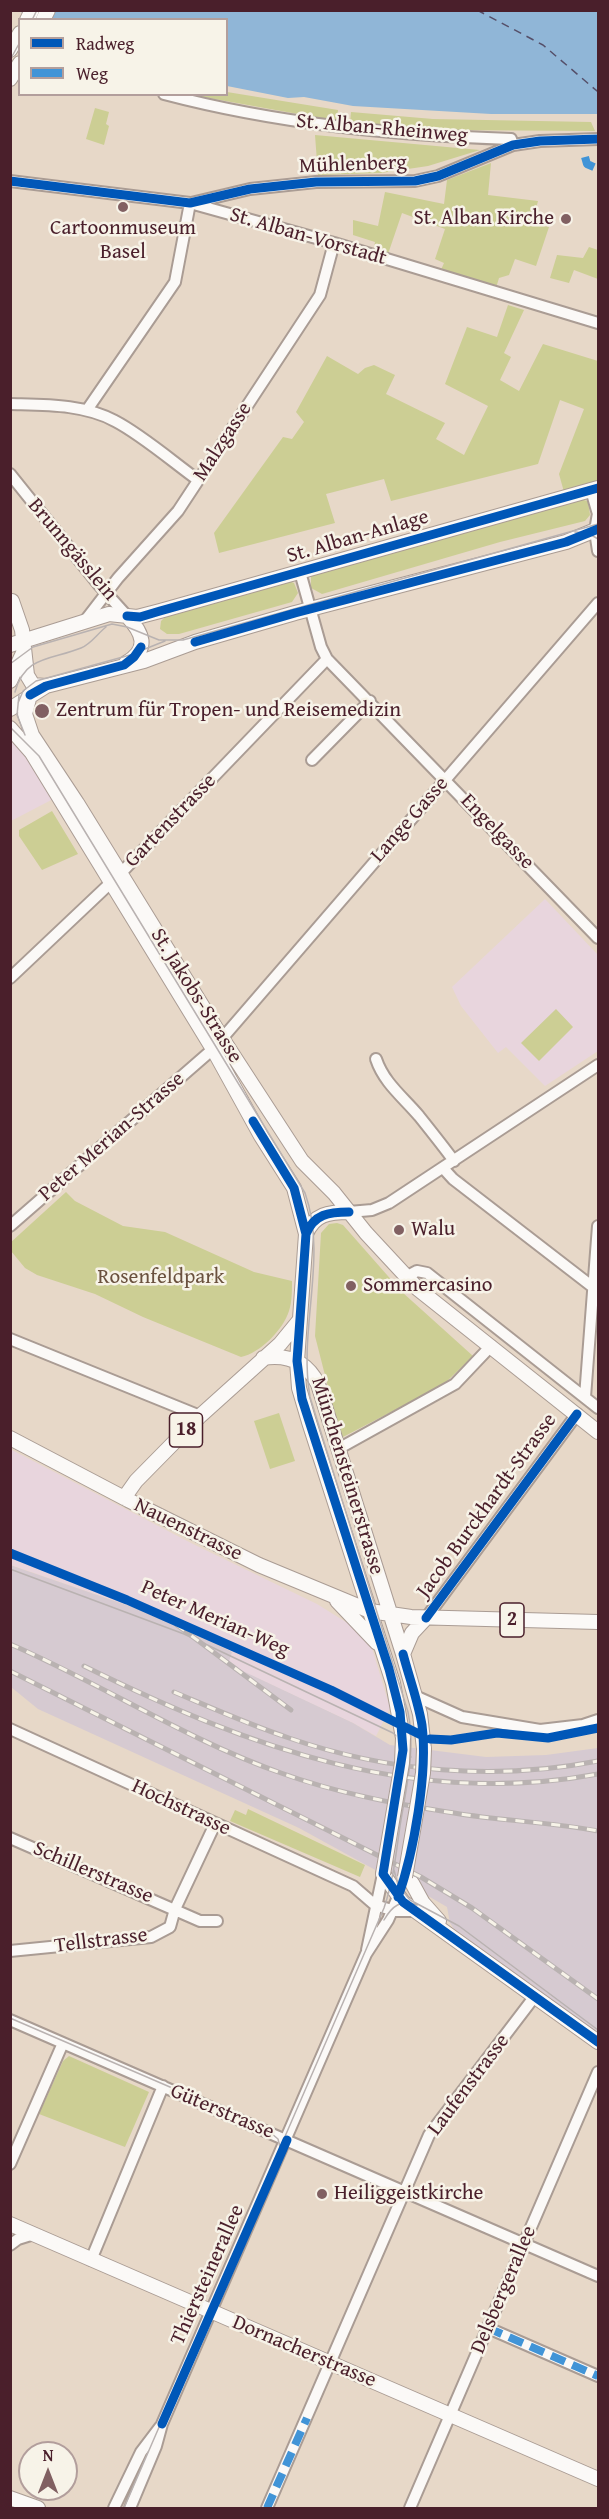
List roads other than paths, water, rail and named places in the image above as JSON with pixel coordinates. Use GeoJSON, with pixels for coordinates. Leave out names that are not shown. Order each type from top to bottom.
{"type":"FeatureCollection","features":[{"type":"Feature","properties":{"kind":"main road"},"geometry":{"type":"LineString","coordinates":[[10,50],[18,36]]}},
{"type":"Feature","properties":{"kind":"main road","name":"St. Alban-Anlage"},"geometry":{"type":"LineString","coordinates":[[18,645],[109,614],[144,616],[595,489]]}},
{"type":"Feature","properties":{"kind":"main road"},"geometry":{"type":"LineString","coordinates":[[10,709],[46,686],[124,664],[144,661],[195,642],[310,609],[566,542],[597,529]]}},
{"type":"Feature","properties":{"kind":"main road"},"geometry":{"type":"LineString","coordinates":[[10,681],[18,645],[20,619],[11,596]]}},
{"type":"Feature","properties":{"kind":"main road"},"geometry":{"type":"LineString","coordinates":[[124,664],[138,653],[142,643],[140,632],[127,616]]}},
{"type":"Feature","properties":{"kind":"main road"},"geometry":{"type":"LineString","coordinates":[[18,645],[30,681],[36,686],[46,686]]}},
{"type":"Feature","properties":{"kind":"main road","name":"St. Jakobs-Strasse"},"geometry":{"type":"LineString","coordinates":[[30,695],[25,710],[29,730],[116,878],[218,1043],[302,1161],[406,1277],[425,1295],[598,1432]]}},
{"type":"Feature","properties":{"kind":"main road","name":"St. Jakobs-Strasse"},"geometry":{"type":"LineString","coordinates":[[10,728],[32,753],[116,878]]}},
{"type":"Feature","properties":{"kind":"main road","name":"St. Jakobs-Strasse"},"geometry":{"type":"LineString","coordinates":[[218,1043],[261,1136],[294,1188],[306,1234]]}},
{"type":"Feature","properties":{"kind":"main road"},"geometry":{"type":"LineString","coordinates":[[306,1234],[320,1216],[349,1212]]}},
{"type":"Feature","properties":{"kind":"main road","name":"Münchensteinerstrasse"},"geometry":{"type":"LineString","coordinates":[[306,1234],[297,1361],[302,1399],[399,1703],[403,1738],[402,1763],[383,1874]]}},
{"type":"Feature","properties":{"kind":"main road"},"geometry":{"type":"LineString","coordinates":[[263,1358],[292,1332],[299,1320]]}},
{"type":"Feature","properties":{"kind":"main road"},"geometry":{"type":"LineString","coordinates":[[263,1358],[277,1357],[297,1361]]}},
{"type":"Feature","properties":{"kind":"main road","name":"18"},"geometry":{"type":"LineString","coordinates":[[124,1498],[136,1481],[200,1416],[263,1358]]}},
{"type":"Feature","properties":{"kind":"main road","name":"Münchensteinerstrasse"},"geometry":{"type":"LineString","coordinates":[[297,1361],[310,1370],[318,1384],[403,1654],[421,1723],[424,1749],[423,1773],[408,1880]]}},
{"type":"Feature","properties":{"kind":"main road","name":"Nauenstrasse"},"geometry":{"type":"LineString","coordinates":[[10,1438],[259,1565],[370,1611]]}},
{"type":"Feature","properties":{"kind":"main road"},"geometry":{"type":"LineString","coordinates":[[333,1597],[374,1639],[386,1660]]}},
{"type":"Feature","properties":{"kind":"main road","name":"2"},"geometry":{"type":"LineString","coordinates":[[370,1611],[426,1618],[598,1622]]}},
{"type":"Feature","properties":{"kind":"main road"},"geometry":{"type":"LineString","coordinates":[[403,1654],[412,1633],[426,1618]]}},
{"type":"Feature","properties":{"kind":"main road"},"geometry":{"type":"LineString","coordinates":[[383,1874],[398,1897],[415,1911],[598,2042]]}},
{"type":"Feature","properties":{"kind":"main road"},"geometry":{"type":"LineString","coordinates":[[398,1897],[408,1880],[423,1903],[450,1934]]}},
{"type":"Feature","properties":{"kind":"main road","name":"Dornacherstrasse"},"geometry":{"type":"LineString","coordinates":[[10,2224],[598,2479]]}},
{"type":"Feature","properties":{"kind":"main road"},"geometry":{"type":"LineString","coordinates":[[11,2499],[38,2508]]}},
{"type":"Feature","properties":{"kind":"street","name":"St. Alban-Rheinweg"},"geometry":{"type":"LineString","coordinates":[[172,96],[233,111],[312,124],[435,136],[511,139],[513,145],[540,141],[598,139]]}},
{"type":"Feature","properties":{"kind":"street","name":"Mühlenberg"},"geometry":{"type":"LineString","coordinates":[[190,203],[250,189],[316,183],[415,181],[438,176],[513,145]]}},
{"type":"Feature","properties":{"kind":"street","name":"St. Alban-Vorstadt"},"geometry":{"type":"LineString","coordinates":[[10,181],[190,203],[334,243],[598,323]]}},
{"type":"Feature","properties":{"kind":"street"},"geometry":{"type":"LineString","coordinates":[[87,410],[128,347],[175,282],[190,203]]}},
{"type":"Feature","properties":{"kind":"street","name":"Malzgasse"},"geometry":{"type":"LineString","coordinates":[[83,624],[178,512],[320,295],[334,243]]}},
{"type":"Feature","properties":{"kind":"street"},"geometry":{"type":"LineString","coordinates":[[10,404],[51,405],[87,410],[115,421],[198,480]]}},
{"type":"Feature","properties":{"kind":"street","name":"Brunngässlein"},"geometry":{"type":"LineString","coordinates":[[10,474],[14,483],[127,616]]}},
{"type":"Feature","properties":{"kind":"street"},"geometry":{"type":"LineString","coordinates":[[595,489],[598,551]]}},
{"type":"Feature","properties":{"kind":"street","name":"Engelgasse"},"geometry":{"type":"LineString","coordinates":[[300,572],[321,647],[327,659],[598,938]]}},
{"type":"Feature","properties":{"kind":"street","name":"Lange Gasse"},"geometry":{"type":"LineString","coordinates":[[218,1043],[598,603]]}},
{"type":"Feature","properties":{"kind":"street","name":"Gartenstrasse"},"geometry":{"type":"LineString","coordinates":[[10,978],[116,878],[327,659]]}},
{"type":"Feature","properties":{"kind":"street"},"geometry":{"type":"LineString","coordinates":[[312,760],[370,701]]}},
{"type":"Feature","properties":{"kind":"street","name":"Peter Merian-Strasse"},"geometry":{"type":"LineString","coordinates":[[10,1226],[218,1043]]}},
{"type":"Feature","properties":{"kind":"street"},"geometry":{"type":"LineString","coordinates":[[376,1059],[381,1072],[393,1089],[422,1120],[454,1161]]}},
{"type":"Feature","properties":{"kind":"street"},"geometry":{"type":"LineString","coordinates":[[349,1212],[372,1210],[389,1203],[598,1065]]}},
{"type":"Feature","properties":{"kind":"street"},"geometry":{"type":"LineString","coordinates":[[443,1168],[453,1179],[596,1289]]}},
{"type":"Feature","properties":{"kind":"street"},"geometry":{"type":"LineString","coordinates":[[585,1397],[596,1289],[598,1226]]}},
{"type":"Feature","properties":{"kind":"street"},"geometry":{"type":"LineString","coordinates":[[406,1277],[417,1271],[428,1273],[598,1408]]}},
{"type":"Feature","properties":{"kind":"street"},"geometry":{"type":"LineString","coordinates":[[10,1339],[200,1416]]}},
{"type":"Feature","properties":{"kind":"street"},"geometry":{"type":"LineString","coordinates":[[338,1449],[455,1384],[490,1346]]}},
{"type":"Feature","properties":{"kind":"street","name":"Jacob Burckhardt-Strasse"},"geometry":{"type":"LineString","coordinates":[[426,1618],[577,1414]]}},
{"type":"Feature","properties":{"kind":"street"},"geometry":{"type":"LineString","coordinates":[[415,1696],[462,1717],[540,1730],[583,1725],[598,1720]]}},
{"type":"Feature","properties":{"kind":"street","name":"Hochstrasse"},"geometry":{"type":"LineString","coordinates":[[10,1729],[353,1886],[375,1905]]}},
{"type":"Feature","properties":{"kind":"street","name":"Tellstrasse"},"geometry":{"type":"LineString","coordinates":[[10,1951],[151,1937],[170,1927],[175,1909],[215,1824]]}},
{"type":"Feature","properties":{"kind":"street","name":"Schillerstrasse"},"geometry":{"type":"LineString","coordinates":[[10,1838],[175,1909]]}},
{"type":"Feature","properties":{"kind":"street"},"geometry":{"type":"LineString","coordinates":[[353,1886],[372,1885],[383,1874]]}},
{"type":"Feature","properties":{"kind":"street","name":"Thiersteinerallee"},"geometry":{"type":"LineString","coordinates":[[366,1954],[383,1874]]}},
{"type":"Feature","properties":{"kind":"street","name":"Thiersteinerallee"},"geometry":{"type":"LineString","coordinates":[[129,2508],[156,2446],[162,2424],[211,2312],[291,2142],[366,1954],[398,1897]]}},
{"type":"Feature","properties":{"kind":"street"},"geometry":{"type":"LineString","coordinates":[[375,1905],[392,1911],[415,1911]]}},
{"type":"Feature","properties":{"kind":"street"},"geometry":{"type":"LineString","coordinates":[[175,1909],[200,1921],[217,1921]]}},
{"type":"Feature","properties":{"kind":"street","name":"Laufenstrasse"},"geometry":{"type":"LineString","coordinates":[[267,2508],[429,2135],[535,1996]]}},
{"type":"Feature","properties":{"kind":"street","name":"Güterstrasse"},"geometry":{"type":"LineString","coordinates":[[10,2020],[598,2276]]}},
{"type":"Feature","properties":{"kind":"street"},"geometry":{"type":"LineString","coordinates":[[10,2164],[63,2043]]}},
{"type":"Feature","properties":{"kind":"street","name":"Delsbergerallee"},"geometry":{"type":"LineString","coordinates":[[410,2508],[598,2072]]}},
{"type":"Feature","properties":{"kind":"street"},"geometry":{"type":"LineString","coordinates":[[91,2260],[163,2086]]}},
{"type":"Feature","properties":{"kind":"street"},"geometry":{"type":"LineString","coordinates":[[10,2245],[18,2239],[34,2234]]}},
{"type":"Feature","properties":{"kind":"street"},"geometry":{"type":"LineString","coordinates":[[488,2328],[598,2376]]}},
{"type":"Feature","properties":{"kind":"street","name":"Thiersteinerallee"},"geometry":{"type":"LineString","coordinates":[[114,2508],[141,2452],[162,2424]]}},
{"type":"Feature","properties":{"kind":"water"},"geometry":{"type":"Polygon","coordinates":[[[19,11],[598,11],[598,114],[491,114],[353,106],[304,97],[288,98],[228,86],[228,18],[32,18],[19,11]]]}},
{"type":"Feature","properties":{"kind":"tram line"},"geometry":{"type":"LineString","coordinates":[[33,18],[37,10]]}},
{"type":"Feature","properties":{"kind":"tram line"},"geometry":{"type":"LineString","coordinates":[[10,60],[18,46]]}},
{"type":"Feature","properties":{"kind":"tram line"},"geometry":{"type":"LineString","coordinates":[[10,664],[33,647],[112,624],[127,627],[159,640],[183,640],[598,524]]}},
{"type":"Feature","properties":{"kind":"tram line"},"geometry":{"type":"LineString","coordinates":[[575,532],[588,533],[598,539]]}},
{"type":"Feature","properties":{"kind":"tram line"},"geometry":{"type":"LineString","coordinates":[[15,692],[25,671],[33,665],[85,646],[106,627]]}},
{"type":"Feature","properties":{"kind":"tram line"},"geometry":{"type":"LineString","coordinates":[[18,703],[23,691],[36,681],[130,655],[165,641]]}},
{"type":"Feature","properties":{"kind":"tram line"},"geometry":{"type":"LineString","coordinates":[[19,695],[17,715],[25,735]]}},
{"type":"Feature","properties":{"kind":"tram line"},"geometry":{"type":"LineString","coordinates":[[10,727],[39,756],[305,1193],[314,1242],[307,1345],[310,1397],[408,1712],[411,1740],[411,1755],[392,1878],[384,1908],[124,2508]]}},
{"type":"Feature","properties":{"kind":"tram line"},"geometry":{"type":"LineString","coordinates":[[10,1569],[184,1634],[393,1733],[404,1743],[411,1757]]}},
{"type":"Feature","properties":{"kind":"tram line"},"geometry":{"type":"LineString","coordinates":[[394,1870],[398,1885],[410,1900],[459,1926],[598,2030]]}},
{"type":"Feature","properties":{"kind":"tram line"},"geometry":{"type":"LineString","coordinates":[[384,1920],[390,1911],[402,1903],[417,1905]]}},
{"type":"Feature","properties":{"kind":"tram line"},"geometry":{"type":"LineString","coordinates":[[10,2018],[265,2128],[278,2139],[281,2151]]}},
{"type":"Feature","properties":{"kind":"railway"},"geometry":{"type":"LineString","coordinates":[[177,1625],[291,1710]]}},
{"type":"Feature","properties":{"kind":"railway"},"geometry":{"type":"LineString","coordinates":[[10,1644],[212,1745],[302,1780],[410,1806],[598,1831]]}},
{"type":"Feature","properties":{"kind":"railway"},"geometry":{"type":"LineString","coordinates":[[84,1666],[207,1722],[270,1745],[333,1763],[397,1776],[463,1783],[530,1782],[598,1774]]}},
{"type":"Feature","properties":{"kind":"railway"},"geometry":{"type":"LineString","coordinates":[[10,1671],[421,1877],[472,1908],[598,1999]]}},
{"type":"Feature","properties":{"kind":"railway"},"geometry":{"type":"LineString","coordinates":[[174,1692],[289,1738],[365,1759],[442,1770],[481,1771],[520,1771],[598,1761]]}},
{"type":"Feature","properties":{"kind":"place","name":"Cartoonmuseum Basel"},"geometry":{"type":"Point","coordinates":[123,207]}},
{"type":"Feature","properties":{"kind":"place","name":"St. Alban Kirche"},"geometry":{"type":"Point","coordinates":[566,219]}},
{"type":"Feature","properties":{"kind":"place","name":"Zentrum für Tropen- und Reisemedizin"},"geometry":{"type":"Point","coordinates":[42,711]}},
{"type":"Feature","properties":{"kind":"place","name":"Walu"},"geometry":{"type":"Point","coordinates":[399,1230]}},
{"type":"Feature","properties":{"kind":"place","name":"Sommercasino"},"geometry":{"type":"Point","coordinates":[351,1286]}},
{"type":"Feature","properties":{"kind":"place","name":"Heiliggeistkirche"},"geometry":{"type":"Point","coordinates":[322,2194]}},
{"type":"Feature","properties":{"kind":"park label","name":"Rosenfeldpark"},"geometry":{"type":"Point","coordinates":[161,1278]}}]}
